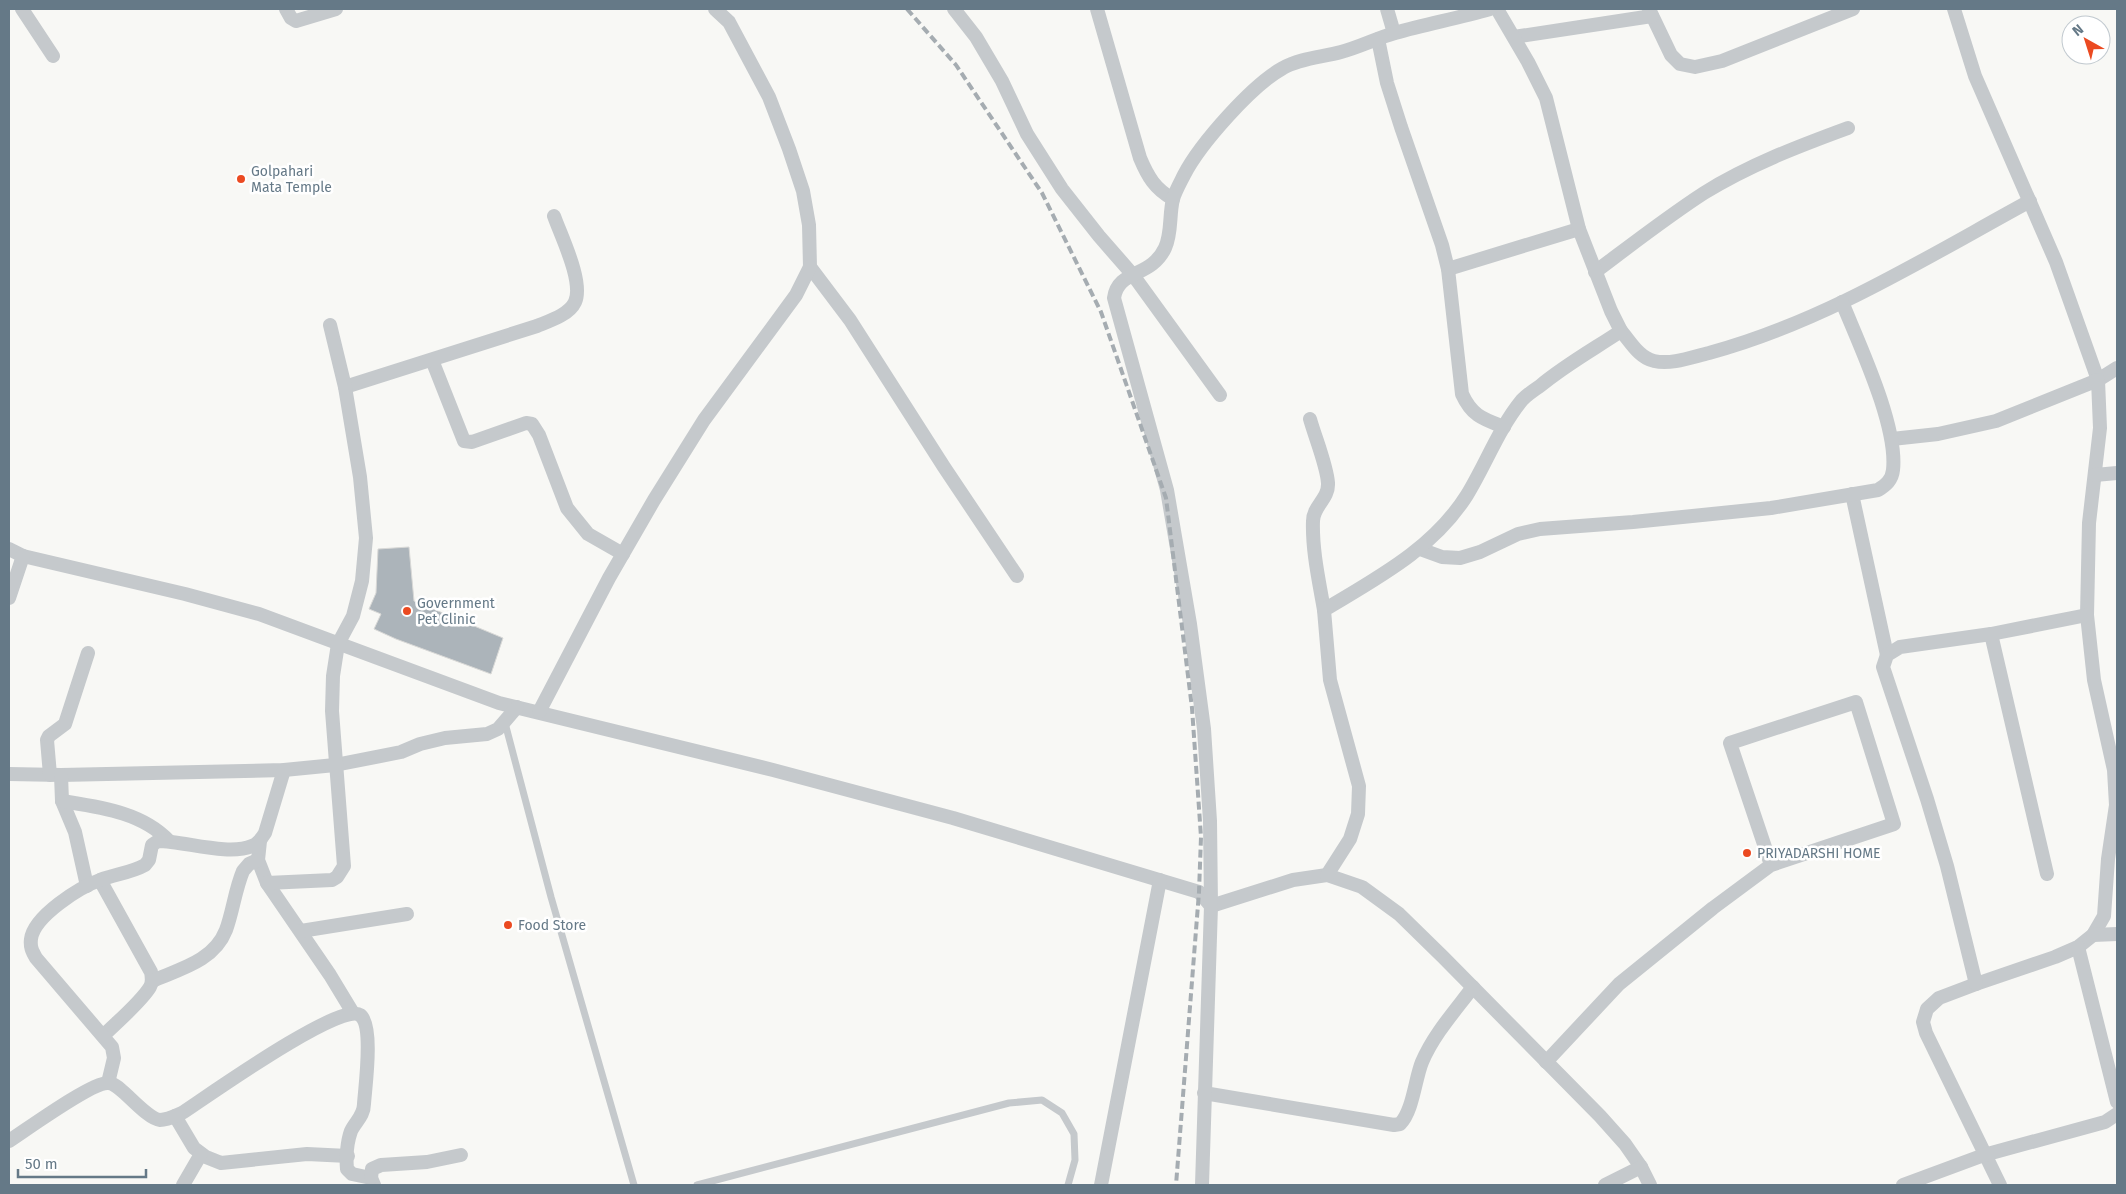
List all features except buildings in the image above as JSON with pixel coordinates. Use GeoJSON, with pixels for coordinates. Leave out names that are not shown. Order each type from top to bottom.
{"type":"FeatureCollection","features":[{"type":"Feature","properties":{"kind":"street"},"geometry":{"type":"LineString","coordinates":[[22,9],[53,56]]}},
{"type":"Feature","properties":{"kind":"street"},"geometry":{"type":"LineString","coordinates":[[286,9],[291,18],[296,21],[336,9]]}},
{"type":"Feature","properties":{"kind":"street"},"geometry":{"type":"LineString","coordinates":[[539,712],[622,554],[654,500],[704,420],[796,295],[810,267],[808,216],[803,191],[789,149],[769,97],[728,22],[715,9]]}},
{"type":"Feature","properties":{"kind":"street"},"geometry":{"type":"LineString","coordinates":[[954,9],[976,37],[1002,81],[1028,134],[1062,189],[1133,275],[1220,395]]}},
{"type":"Feature","properties":{"kind":"street"},"geometry":{"type":"LineString","coordinates":[[1097,9],[1140,158],[1150,181],[1160,192],[1173,199]]}},
{"type":"Feature","properties":{"kind":"street"},"geometry":{"type":"LineString","coordinates":[[1387,9],[1394,33]]}},
{"type":"Feature","properties":{"kind":"street"},"geometry":{"type":"LineString","coordinates":[[1202,1185],[1211,906],[1210,821],[1204,729],[1190,624],[1167,490],[1114,298],[1116,288],[1122,280],[1146,270],[1159,259],[1163,252],[1169,228],[1173,199],[1185,173],[1200,150],[1223,122],[1266,80],[1283,68],[1296,62],[1345,51],[1394,33],[1490,9]]}},
{"type":"Feature","properties":{"kind":"street"},"geometry":{"type":"LineString","coordinates":[[1497,9],[1546,98],[1579,229],[1611,312],[1621,330],[1638,352],[1652,361],[1668,362],[1729,347],[1779,330],[1842,302],[2030,201]]}},
{"type":"Feature","properties":{"kind":"street"},"geometry":{"type":"LineString","coordinates":[[1514,37],[1650,12],[1671,55],[1680,64],[1695,67],[1722,61],[1852,9]]}},
{"type":"Feature","properties":{"kind":"street"},"geometry":{"type":"LineString","coordinates":[[1954,9],[1975,76],[2056,262],[2098,380],[2100,428],[2089,523],[2087,616],[2094,680],[2114,770],[2116,805],[2108,859],[2104,916],[2093,935],[2078,947],[1939,998],[1927,1008],[1923,1022],[1926,1034],[2000,1185]]}},
{"type":"Feature","properties":{"kind":"street"},"geometry":{"type":"LineString","coordinates":[[1378,39],[1401,127],[1433,214],[1448,269],[1462,394],[1469,408],[1480,418],[1504,427]]}},
{"type":"Feature","properties":{"kind":"street"},"geometry":{"type":"LineString","coordinates":[[1595,272],[1705,192],[1748,168],[1848,128]]}},
{"type":"Feature","properties":{"kind":"street"},"geometry":{"type":"LineString","coordinates":[[345,387],[536,326],[563,315],[575,303],[578,291],[576,277],[554,216]]}},
{"type":"Feature","properties":{"kind":"street"},"geometry":{"type":"LineString","coordinates":[[1448,269],[1579,229]]}},
{"type":"Feature","properties":{"kind":"street"},"geometry":{"type":"LineString","coordinates":[[810,267],[850,320],[944,468],[1017,576]]}},
{"type":"Feature","properties":{"kind":"street"},"geometry":{"type":"LineString","coordinates":[[1420,549],[1442,557],[1460,558],[1480,552],[1518,534],[1540,529],[1762,509],[1878,490],[1888,484],[1893,471],[1892,439],[1876,389],[1842,302]]}},
{"type":"Feature","properties":{"kind":"street"},"geometry":{"type":"LineString","coordinates":[[267,883],[332,880],[342,872],[344,866],[335,765],[332,711],[333,676],[338,644],[353,616],[362,581],[366,538],[360,477],[345,387],[330,325]]}},
{"type":"Feature","properties":{"kind":"street"},"geometry":{"type":"LineString","coordinates":[[1324,610],[1393,568],[1420,549],[1445,524],[1467,496],[1504,427],[1523,399],[1548,379],[1621,330]]}},
{"type":"Feature","properties":{"kind":"street"},"geometry":{"type":"LineString","coordinates":[[432,360],[464,441],[472,442],[526,424],[532,424],[539,435],[567,508],[588,534],[622,554]]}},
{"type":"Feature","properties":{"kind":"street"},"geometry":{"type":"LineString","coordinates":[[1892,439],[1938,434],[1996,421],[2098,380],[2117,368]]}},
{"type":"Feature","properties":{"kind":"street"},"geometry":{"type":"LineString","coordinates":[[1310,419],[1328,481],[1325,497],[1314,512],[1313,521],[1330,680],[1359,786],[1358,814],[1350,839],[1327,875]]}},
{"type":"Feature","properties":{"kind":"street"},"geometry":{"type":"LineString","coordinates":[[2095,475],[2117,473]]}},
{"type":"Feature","properties":{"kind":"street"},"geometry":{"type":"LineString","coordinates":[[1852,494],[1887,655],[1883,667],[1947,866],[1976,984]]}},
{"type":"Feature","properties":{"kind":"street"},"geometry":{"type":"LineString","coordinates":[[9,549],[24,556],[185,594],[259,614],[500,703],[954,818],[1199,892],[1211,906]]}},
{"type":"Feature","properties":{"kind":"street"},"geometry":{"type":"LineString","coordinates":[[9,598],[24,556]]}},
{"type":"Feature","properties":{"kind":"street"},"geometry":{"type":"LineString","coordinates":[[1887,655],[1900,648],[1991,634],[2087,616]]}},
{"type":"Feature","properties":{"kind":"street"},"geometry":{"type":"LineString","coordinates":[[1991,634],[2047,874]]}},
{"type":"Feature","properties":{"kind":"street"},"geometry":{"type":"LineString","coordinates":[[87,886],[75,832],[62,801],[47,740],[65,724],[88,653]]}},
{"type":"Feature","properties":{"kind":"street"},"geometry":{"type":"LineString","coordinates":[[1546,1062],[1619,984],[1713,908],[1771,865],[1894,824],[1856,702],[1730,743],[1771,865]]}},
{"type":"Feature","properties":{"kind":"street"},"geometry":{"type":"LineString","coordinates":[[9,774],[56,775],[284,770],[335,765],[394,754],[420,744],[445,738],[487,734],[505,723],[516,707]]}},
{"type":"Feature","properties":{"kind":"street"},"geometry":{"type":"LineString","coordinates":[[108,1083],[114,1058],[112,1047],[36,958],[31,949],[31,938],[37,926],[60,902],[87,886],[100,880],[139,869],[148,860],[152,845],[158,841],[170,841],[204,847],[240,849],[252,846],[260,841],[265,833],[284,770]]}},
{"type":"Feature","properties":{"kind":"street"},"geometry":{"type":"LineString","coordinates":[[62,801],[112,810],[153,827],[170,841]]}},
{"type":"Feature","properties":{"kind":"street"},"geometry":{"type":"LineString","coordinates":[[260,841],[258,860],[267,883],[354,1013]]}},
{"type":"Feature","properties":{"kind":"street"},"geometry":{"type":"LineString","coordinates":[[152,981],[195,963],[219,946],[226,930],[243,871],[249,864],[258,860]]}},
{"type":"Feature","properties":{"kind":"street"},"geometry":{"type":"LineString","coordinates":[[1211,906],[1293,880],[1327,875],[1362,888],[1398,914],[1600,1116],[1625,1144],[1641,1167],[1650,1185]]}},
{"type":"Feature","properties":{"kind":"street"},"geometry":{"type":"LineString","coordinates":[[100,880],[151,972],[152,981],[146,992],[104,1036]]}},
{"type":"Feature","properties":{"kind":"street"},"geometry":{"type":"LineString","coordinates":[[1101,1185],[1160,880]]}},
{"type":"Feature","properties":{"kind":"street"},"geometry":{"type":"LineString","coordinates":[[300,931],[407,914]]}},
{"type":"Feature","properties":{"kind":"street"},"geometry":{"type":"LineString","coordinates":[[2093,935],[2117,934]]}},
{"type":"Feature","properties":{"kind":"street"},"geometry":{"type":"LineString","coordinates":[[2078,947],[2117,1102]]}},
{"type":"Feature","properties":{"kind":"street"},"geometry":{"type":"LineString","coordinates":[[1204,1093],[1394,1125],[1400,1124],[1407,1115],[1423,1060],[1440,1031],[1473,987]]}},
{"type":"Feature","properties":{"kind":"street"},"geometry":{"type":"LineString","coordinates":[[9,1141],[97,1085],[108,1083],[118,1087],[149,1115],[159,1120],[175,1116],[300,1036],[336,1018],[354,1013],[360,1014],[364,1020],[368,1054],[364,1108],[351,1131],[347,1169],[349,1172],[373,1182],[372,1169],[381,1164],[426,1162],[461,1154]]}},
{"type":"Feature","properties":{"kind":"street"},"geometry":{"type":"LineString","coordinates":[[1903,1185],[1984,1154],[2105,1122],[2117,1114]]}},
{"type":"Feature","properties":{"kind":"street"},"geometry":{"type":"LineString","coordinates":[[175,1116],[194,1148],[201,1154],[221,1163],[308,1154],[348,1156]]}},
{"type":"Feature","properties":{"kind":"street"},"geometry":{"type":"LineString","coordinates":[[183,1185],[201,1154]]}},
{"type":"Feature","properties":{"kind":"street"},"geometry":{"type":"LineString","coordinates":[[1606,1185],[1641,1167]]}},
{"type":"Feature","properties":{"kind":"lane"},"geometry":{"type":"LineString","coordinates":[[505,723],[552,897],[634,1185]]}},
{"type":"Feature","properties":{"kind":"lane"},"geometry":{"type":"LineString","coordinates":[[697,1185],[1009,1103],[1042,1100],[1062,1113],[1074,1134],[1074,1160],[1068,1185]]}},
{"type":"Feature","properties":{"kind":"railway"},"geometry":{"type":"LineString","coordinates":[[907,9],[956,65],[1042,193],[1101,312],[1166,498],[1192,708],[1201,837],[1199,892],[1176,1185]]}},
{"type":"Feature","properties":{"kind":"place","name":"Golpahari Mata Temple"},"geometry":{"type":"Point","coordinates":[241,179]}},
{"type":"Feature","properties":{"kind":"place","name":"Government Pet Clinic"},"geometry":{"type":"Point","coordinates":[407,611]}},
{"type":"Feature","properties":{"kind":"place","name":"PRIYADARSHI HOME"},"geometry":{"type":"Point","coordinates":[1747,853]}},
{"type":"Feature","properties":{"kind":"place","name":"Food Store"},"geometry":{"type":"Point","coordinates":[508,925]}}]}
